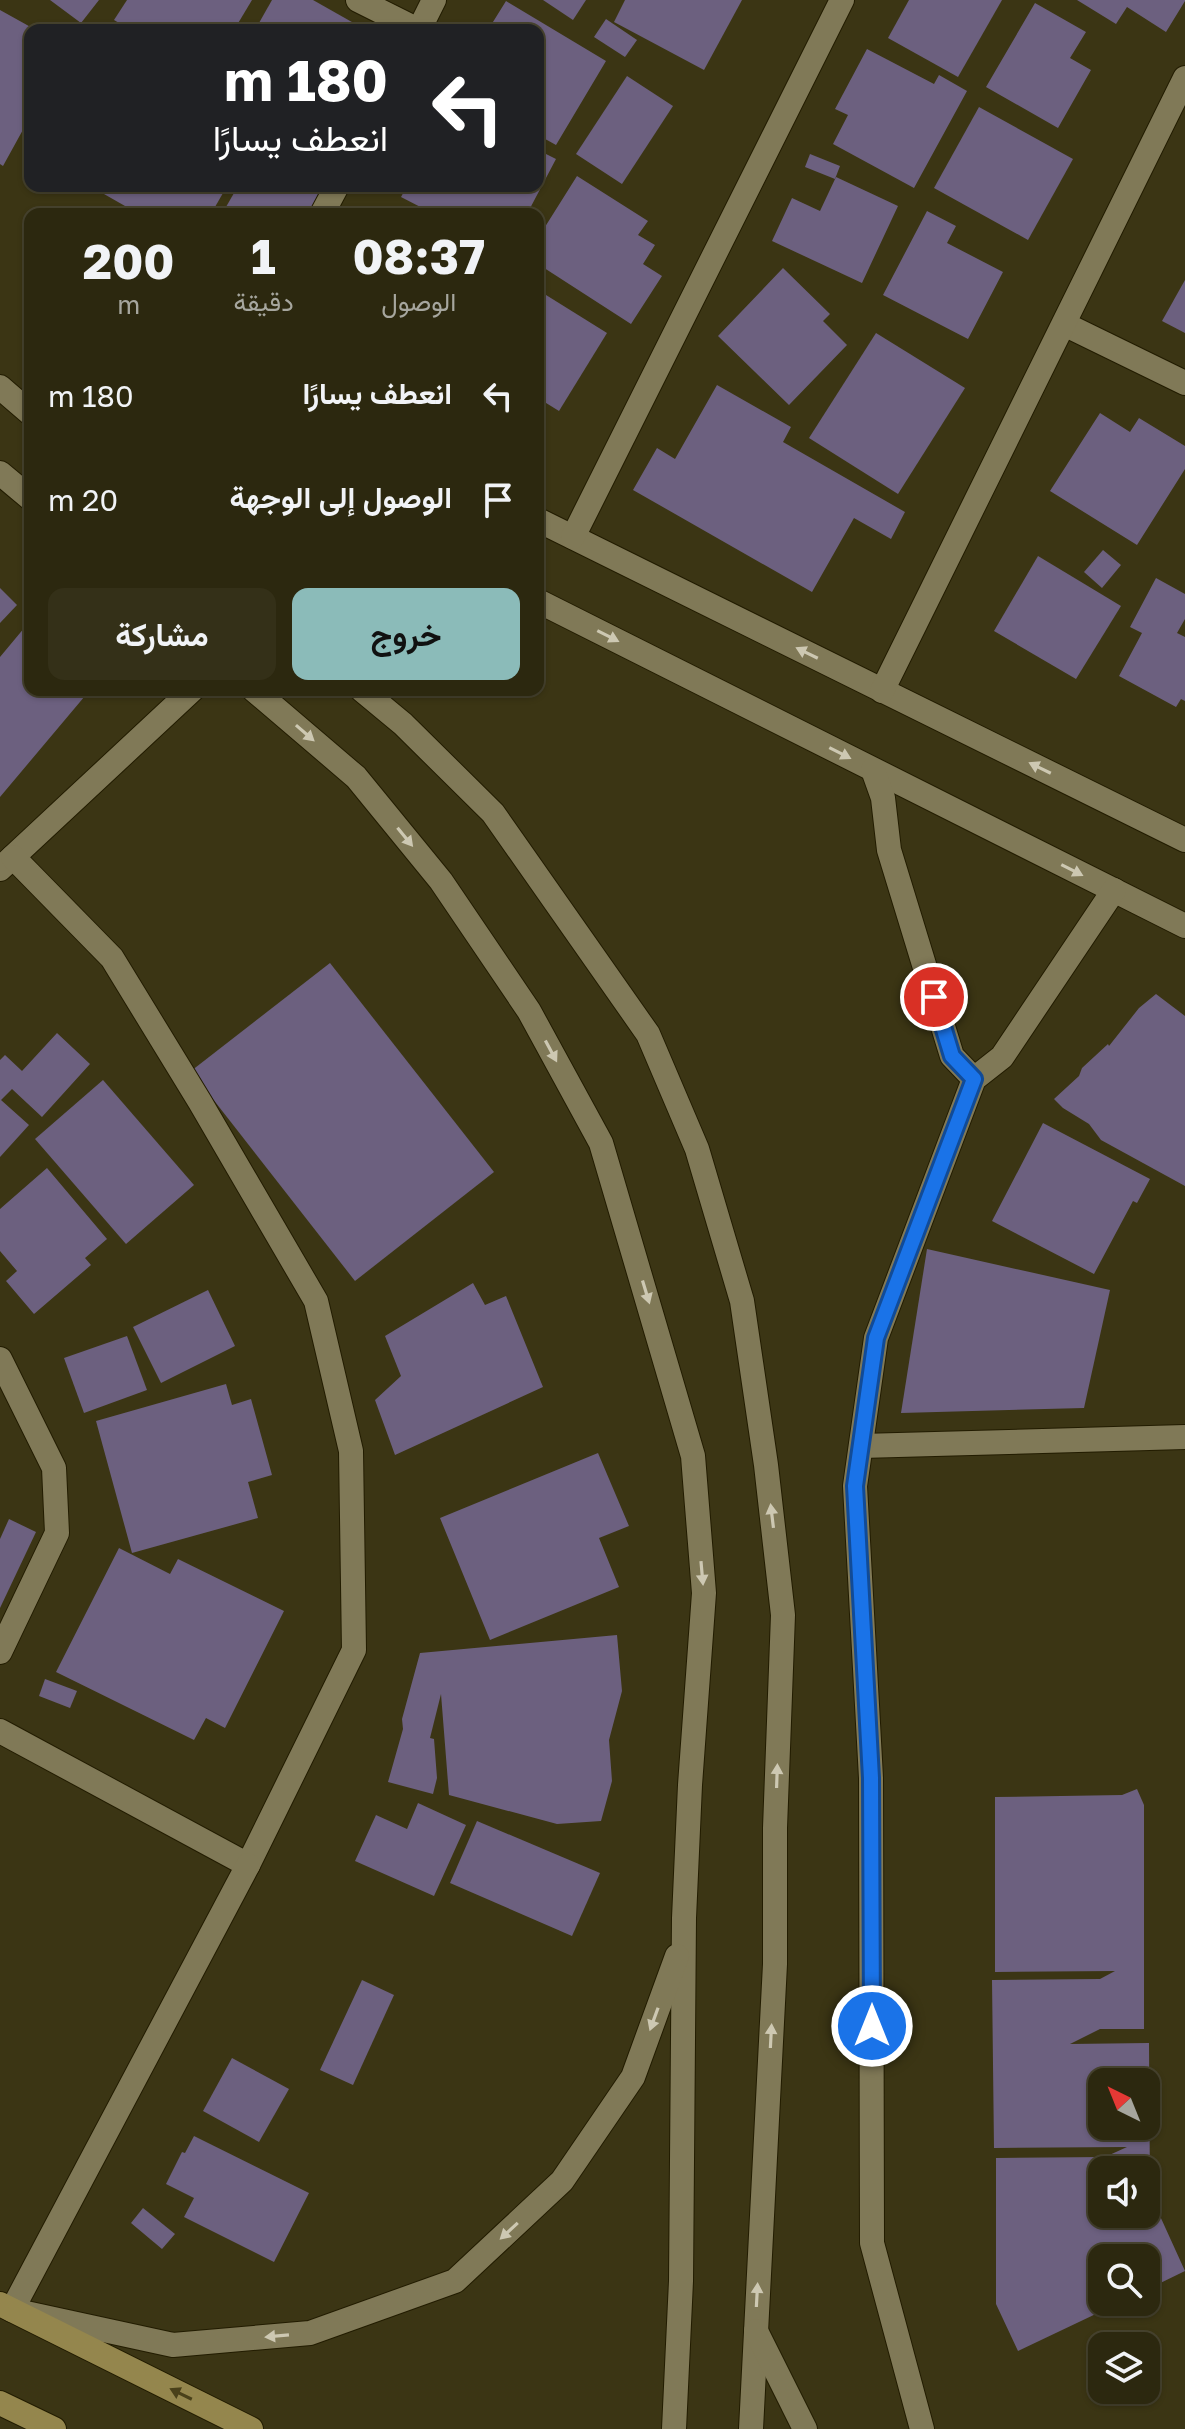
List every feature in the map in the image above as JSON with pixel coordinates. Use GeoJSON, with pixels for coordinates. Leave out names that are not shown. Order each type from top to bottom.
{"type":"FeatureCollection","features":[{"type":"Feature","properties":{"kind":"main road"},"geometry":{"type":"LineString","coordinates":[[6,2307],[251,2429]]}},
{"type":"Feature","properties":{"kind":"main road"},"geometry":{"type":"LineString","coordinates":[[0,2403],[54,2429]]}},
{"type":"Feature","properties":{"kind":"street"},"geometry":{"type":"LineString","coordinates":[[358,0],[406,24]]}},
{"type":"Feature","properties":{"kind":"street"},"geometry":{"type":"LineString","coordinates":[[421,24],[434,0]]}},
{"type":"Feature","properties":{"kind":"street"},"geometry":{"type":"LineString","coordinates":[[573,537],[842,0]]}},
{"type":"Feature","properties":{"kind":"street"},"geometry":{"type":"LineString","coordinates":[[882,691],[1185,78]]}},
{"type":"Feature","properties":{"kind":"street"},"geometry":{"type":"LineString","coordinates":[[1064,324],[1185,383]]}},
{"type":"Feature","properties":{"kind":"street"},"geometry":{"type":"LineString","coordinates":[[0,387],[24,408]]}},
{"type":"Feature","properties":{"kind":"street"},"geometry":{"type":"LineString","coordinates":[[0,473],[24,493]]}},
{"type":"Feature","properties":{"kind":"street"},"geometry":{"type":"LineString","coordinates":[[544,523],[1185,840]]}},
{"type":"Feature","properties":{"kind":"street"},"geometry":{"type":"LineString","coordinates":[[544,604],[1185,926]]}},
{"type":"Feature","properties":{"kind":"street"},"geometry":{"type":"LineString","coordinates":[[186,696],[7,863],[112,958],[316,1301],[351,1451],[354,1650],[248,1865],[6,2307],[173,2345],[310,2333],[455,2281],[562,2181],[633,2077],[677,1958],[684,1918]]}},
{"type":"Feature","properties":{"kind":"street"},"geometry":{"type":"LineString","coordinates":[[261,696],[356,777],[441,881],[529,1011],[601,1143],[693,1456],[704,1593],[684,1918],[681,2281],[674,2429]]}},
{"type":"Feature","properties":{"kind":"street"},"geometry":{"type":"LineString","coordinates":[[369,696],[403,724],[493,813],[648,1034],[697,1149],[742,1301],[766,1465],[783,1615],[775,1828],[775,1964],[751,2429]]}},
{"type":"Feature","properties":{"kind":"street"},"geometry":{"type":"LineString","coordinates":[[873,770],[883,798],[889,850],[952,1056],[974,1079]]}},
{"type":"Feature","properties":{"kind":"street"},"geometry":{"type":"LineString","coordinates":[[922,2429],[872,2243],[871,1778],[855,1486],[876,1338],[974,1079],[1002,1057],[1114,890]]}},
{"type":"Feature","properties":{"kind":"street"},"geometry":{"type":"LineString","coordinates":[[0,1359],[54,1468],[57,1533],[0,1652]]}},
{"type":"Feature","properties":{"kind":"street"},"geometry":{"type":"LineString","coordinates":[[861,1446],[1185,1437]]}},
{"type":"Feature","properties":{"kind":"street"},"geometry":{"type":"LineString","coordinates":[[0,1731],[248,1865]]}},
{"type":"Feature","properties":{"kind":"street"},"geometry":{"type":"LineString","coordinates":[[755,2328],[805,2429]]}},
{"type":"Feature","properties":{"kind":"building"},"geometry":{"type":"Polygon","coordinates":[[[50,0],[99,0],[81,23],[50,0]]]}},
{"type":"Feature","properties":{"kind":"building"},"geometry":{"type":"Polygon","coordinates":[[[127,0],[252,0],[238,24],[121,24],[114,20],[127,0]]]}},
{"type":"Feature","properties":{"kind":"building"},"geometry":{"type":"Polygon","coordinates":[[[272,0],[313,0],[355,24],[258,24],[272,0]]]}},
{"type":"Feature","properties":{"kind":"building"},"geometry":{"type":"Polygon","coordinates":[[[543,0],[586,0],[573,20],[543,0]]]}},
{"type":"Feature","properties":{"kind":"building"},"geometry":{"type":"Polygon","coordinates":[[[625,0],[742,0],[704,70],[614,22],[625,0]]]}},
{"type":"Feature","properties":{"kind":"building"},"geometry":{"type":"Polygon","coordinates":[[[909,0],[1002,0],[958,77],[888,38],[909,0]]]}},
{"type":"Feature","properties":{"kind":"building"},"geometry":{"type":"Polygon","coordinates":[[[1077,0],[1185,1],[1166,32],[1127,7],[1116,24],[1077,0]]]}},
{"type":"Feature","properties":{"kind":"building"},"geometry":{"type":"Polygon","coordinates":[[[506,1],[606,61],[556,145],[544,138],[544,24],[492,24],[506,1]]]}},
{"type":"Feature","properties":{"kind":"building"},"geometry":{"type":"Polygon","coordinates":[[[1035,3],[1086,32],[1070,58],[1091,70],[1058,128],[986,87],[1035,3]]]}},
{"type":"Feature","properties":{"kind":"building"},"geometry":{"type":"Polygon","coordinates":[[[0,10],[25,24],[24,128],[3,166],[0,164],[0,10]]]}},
{"type":"Feature","properties":{"kind":"building"},"geometry":{"type":"Polygon","coordinates":[[[606,19],[637,40],[625,57],[594,37],[606,19]]]}},
{"type":"Feature","properties":{"kind":"building"},"geometry":{"type":"Polygon","coordinates":[[[867,49],[934,84],[939,75],[967,91],[914,188],[833,144],[848,115],[835,109],[867,49]]]}},
{"type":"Feature","properties":{"kind":"building"},"geometry":{"type":"Polygon","coordinates":[[[627,76],[673,106],[622,184],[576,154],[627,76]]]}},
{"type":"Feature","properties":{"kind":"building"},"geometry":{"type":"Polygon","coordinates":[[[979,107],[1073,159],[1028,240],[934,188],[979,107]]]}},
{"type":"Feature","properties":{"kind":"building"},"geometry":{"type":"Polygon","coordinates":[[[544,153],[556,159],[544,182],[544,153]]]}},
{"type":"Feature","properties":{"kind":"building"},"geometry":{"type":"Polygon","coordinates":[[[810,154],[840,166],[835,179],[805,167],[810,154]]]}},
{"type":"Feature","properties":{"kind":"building"},"geometry":{"type":"Polygon","coordinates":[[[577,176],[648,221],[638,235],[655,245],[643,264],[662,276],[631,324],[544,268],[544,228],[577,176]]]}},
{"type":"Feature","properties":{"kind":"building"},"geometry":{"type":"Polygon","coordinates":[[[836,177],[898,206],[862,283],[772,241],[792,198],[820,211],[836,177]]]}},
{"type":"Feature","properties":{"kind":"building"},"geometry":{"type":"Polygon","coordinates":[[[100,192],[224,192],[214,208],[128,208],[100,192]]]}},
{"type":"Feature","properties":{"kind":"building"},"geometry":{"type":"Polygon","coordinates":[[[235,192],[323,192],[313,208],[225,208],[235,192]]]}},
{"type":"Feature","properties":{"kind":"building"},"geometry":{"type":"Polygon","coordinates":[[[404,192],[539,192],[530,208],[422,208],[401,197],[404,192]]]}},
{"type":"Feature","properties":{"kind":"building"},"geometry":{"type":"Polygon","coordinates":[[[927,211],[956,226],[947,243],[1003,272],[968,339],[883,295],[927,211]]]}},
{"type":"Feature","properties":{"kind":"building"},"geometry":{"type":"Polygon","coordinates":[[[783,268],[830,314],[823,321],[847,345],[789,405],[718,336],[783,268]]]}},
{"type":"Feature","properties":{"kind":"building"},"geometry":{"type":"Polygon","coordinates":[[[1185,280],[1185,333],[1162,321],[1185,280]]]}},
{"type":"Feature","properties":{"kind":"building"},"geometry":{"type":"Polygon","coordinates":[[[544,294],[607,333],[559,411],[544,402],[544,294]]]}},
{"type":"Feature","properties":{"kind":"building"},"geometry":{"type":"Polygon","coordinates":[[[876,333],[965,388],[898,494],[809,438],[876,333]]]}},
{"type":"Feature","properties":{"kind":"building"},"geometry":{"type":"Polygon","coordinates":[[[717,385],[791,427],[783,442],[905,512],[891,539],[854,518],[812,592],[633,490],[657,448],[675,459],[717,385]]]}},
{"type":"Feature","properties":{"kind":"building"},"geometry":{"type":"Polygon","coordinates":[[[1100,413],[1130,432],[1139,418],[1185,446],[1185,469],[1137,545],[1050,491],[1100,413]]]}},
{"type":"Feature","properties":{"kind":"building"},"geometry":{"type":"Polygon","coordinates":[[[1103,550],[1121,565],[1102,588],[1084,572],[1103,550]]]}},
{"type":"Feature","properties":{"kind":"building"},"geometry":{"type":"Polygon","coordinates":[[[1038,556],[1121,606],[1076,679],[994,631],[1038,556]]]}},
{"type":"Feature","properties":{"kind":"building"},"geometry":{"type":"Polygon","coordinates":[[[1156,578],[1185,594],[1185,619],[1177,633],[1185,637],[1185,701],[1181,699],[1176,707],[1119,676],[1142,633],[1130,627],[1156,578]]]}},
{"type":"Feature","properties":{"kind":"building"},"geometry":{"type":"Polygon","coordinates":[[[0,588],[17,605],[0,623],[0,588]]]}},
{"type":"Feature","properties":{"kind":"building"},"geometry":{"type":"Polygon","coordinates":[[[24,628],[24,696],[85,696],[0,797],[0,657],[24,628]]]}},
{"type":"Feature","properties":{"kind":"building"},"geometry":{"type":"Polygon","coordinates":[[[330,963],[494,1172],[355,1281],[191,1071],[330,963]]]}},
{"type":"Feature","properties":{"kind":"building"},"geometry":{"type":"Polygon","coordinates":[[[1156,994],[1185,1016],[1185,1186],[1101,1140],[1089,1124],[1054,1099],[1079,1076],[1082,1068],[1109,1046],[1139,1008],[1156,994]]]}},
{"type":"Feature","properties":{"kind":"building"},"geometry":{"type":"Polygon","coordinates":[[[57,1033],[90,1064],[42,1117],[12,1089],[1,1100],[29,1125],[0,1157],[0,1060],[5,1055],[22,1071],[57,1033]]]}},
{"type":"Feature","properties":{"kind":"building"},"geometry":{"type":"Polygon","coordinates":[[[103,1080],[194,1185],[126,1244],[35,1139],[103,1080]]]}},
{"type":"Feature","properties":{"kind":"building"},"geometry":{"type":"Polygon","coordinates":[[[1043,1123],[1150,1179],[1137,1203],[1133,1201],[1094,1274],[992,1221],[1043,1123]]]}},
{"type":"Feature","properties":{"kind":"building"},"geometry":{"type":"Polygon","coordinates":[[[47,1168],[107,1239],[85,1258],[91,1265],[34,1314],[6,1281],[17,1271],[0,1251],[0,1209],[47,1168]]]}},
{"type":"Feature","properties":{"kind":"building"},"geometry":{"type":"Polygon","coordinates":[[[927,1249],[1110,1290],[1084,1408],[901,1413],[927,1249]]]}},
{"type":"Feature","properties":{"kind":"building"},"geometry":{"type":"Polygon","coordinates":[[[473,1283],[485,1305],[506,1296],[543,1387],[395,1455],[375,1400],[401,1376],[385,1336],[473,1283]]]}},
{"type":"Feature","properties":{"kind":"building"},"geometry":{"type":"Polygon","coordinates":[[[208,1290],[235,1346],[161,1383],[133,1327],[208,1290]]]}},
{"type":"Feature","properties":{"kind":"building"},"geometry":{"type":"Polygon","coordinates":[[[127,1336],[147,1390],[84,1413],[64,1358],[127,1336]]]}},
{"type":"Feature","properties":{"kind":"building"},"geometry":{"type":"Polygon","coordinates":[[[226,1384],[232,1405],[251,1399],[272,1475],[248,1482],[258,1518],[132,1553],[96,1421],[226,1384]]]}},
{"type":"Feature","properties":{"kind":"building"},"geometry":{"type":"Polygon","coordinates":[[[598,1453],[629,1526],[599,1538],[619,1587],[490,1640],[440,1518],[598,1453]]]}},
{"type":"Feature","properties":{"kind":"building"},"geometry":{"type":"Polygon","coordinates":[[[9,1519],[36,1532],[0,1608],[0,1539],[9,1519]]]}},
{"type":"Feature","properties":{"kind":"building"},"geometry":{"type":"Polygon","coordinates":[[[119,1548],[170,1574],[178,1559],[284,1611],[225,1728],[206,1718],[194,1740],[56,1672],[119,1548]]]}},
{"type":"Feature","properties":{"kind":"building"},"geometry":{"type":"Polygon","coordinates":[[[617,1635],[622,1691],[609,1740],[612,1781],[601,1821],[557,1824],[449,1795],[441,1694],[430,1738],[434,1739],[437,1778],[433,1794],[388,1782],[420,1653],[617,1635]]]}},
{"type":"Feature","properties":{"kind":"building"},"geometry":{"type":"Polygon","coordinates":[[[45,1679],[77,1691],[70,1708],[39,1696],[45,1679]]]}},
{"type":"Feature","properties":{"kind":"building"},"geometry":{"type":"Polygon","coordinates":[[[1137,1789],[1144,1805],[1144,2029],[1100,2029],[1070,2044],[1149,2043],[1149,2068],[1088,2068],[1088,2140],[1150,2140],[1150,2156],[1107,2156],[1127,2147],[994,2148],[992,1980],[1100,1979],[1115,1971],[995,1972],[995,1797],[1122,1795],[1137,1789]]]}},
{"type":"Feature","properties":{"kind":"building"},"geometry":{"type":"Polygon","coordinates":[[[418,1803],[466,1825],[434,1896],[355,1861],[376,1815],[407,1829],[418,1803]]]}},
{"type":"Feature","properties":{"kind":"building"},"geometry":{"type":"Polygon","coordinates":[[[477,1821],[600,1873],[572,1936],[450,1883],[477,1821]]]}},
{"type":"Feature","properties":{"kind":"building"},"geometry":{"type":"Polygon","coordinates":[[[362,1980],[394,1995],[353,2085],[320,2070],[362,1980]]]}},
{"type":"Feature","properties":{"kind":"building"},"geometry":{"type":"Polygon","coordinates":[[[232,2058],[289,2089],[259,2142],[203,2111],[232,2058]]]}},
{"type":"Feature","properties":{"kind":"building"},"geometry":{"type":"Polygon","coordinates":[[[194,2136],[309,2193],[274,2262],[184,2217],[194,2198],[166,2184],[194,2136]]]}},
{"type":"Feature","properties":{"kind":"building"},"geometry":{"type":"Polygon","coordinates":[[[1088,2157],[1088,2228],[1160,2228],[1160,2216],[1185,2271],[1160,2283],[1160,2244],[1088,2244],[1088,2316],[1092,2316],[1018,2351],[996,2304],[996,2158],[1088,2157]]]}},
{"type":"Feature","properties":{"kind":"building"},"geometry":{"type":"Polygon","coordinates":[[[143,2208],[175,2234],[162,2249],[131,2223],[143,2208]]]}},
{"type":"Feature","properties":{"kind":"route"},"geometry":{"type":"LineString","coordinates":[[872,2026],[871,1778],[855,1486],[876,1338],[974,1079],[952,1056],[934,997]]}}]}
